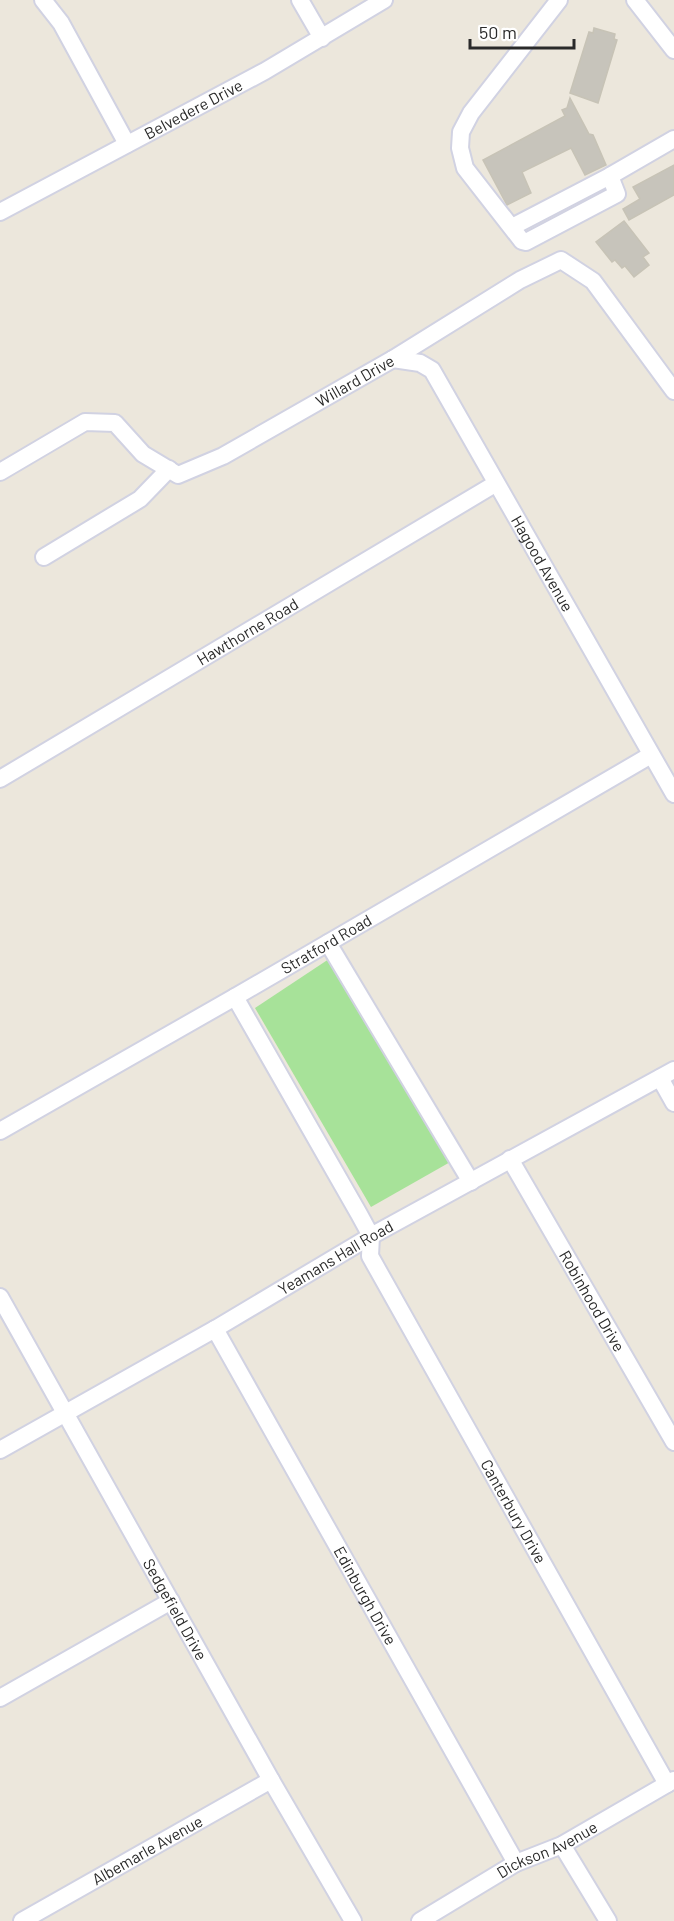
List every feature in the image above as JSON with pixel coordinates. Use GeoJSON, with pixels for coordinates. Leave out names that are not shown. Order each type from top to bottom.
{"type":"FeatureCollection","features":[{"type":"Feature","properties":{"kind":"street"},"geometry":{"type":"LineString","coordinates":[[43,0],[61,23],[127,144]]}},
{"type":"Feature","properties":{"kind":"street"},"geometry":{"type":"LineString","coordinates":[[300,0],[322,38]]}},
{"type":"Feature","properties":{"kind":"street","name":"Belvedere Drive"},"geometry":{"type":"LineString","coordinates":[[0,212],[322,38],[384,0]]}},
{"type":"Feature","properties":{"kind":"street"},"geometry":{"type":"LineString","coordinates":[[559,0],[471,113],[461,132],[460,148],[465,168],[512,227],[610,176],[674,139]]}},
{"type":"Feature","properties":{"kind":"street"},"geometry":{"type":"LineString","coordinates":[[635,0],[674,50]]}},
{"type":"Feature","properties":{"kind":"street","name":"Willard Drive"},"geometry":{"type":"LineString","coordinates":[[169,469],[178,475],[223,456],[393,359],[520,280],[561,260],[592,281],[674,391]]}},
{"type":"Feature","properties":{"kind":"street","name":"Hagood Avenue"},"geometry":{"type":"LineString","coordinates":[[393,359],[420,363],[432,370],[674,794]]}},
{"type":"Feature","properties":{"kind":"street"},"geometry":{"type":"LineString","coordinates":[[0,472],[84,422],[115,423],[142,454],[169,469],[140,499],[44,557]]}},
{"type":"Feature","properties":{"kind":"street","name":"Hawthorne Road"},"geometry":{"type":"LineString","coordinates":[[0,779],[495,484]]}},
{"type":"Feature","properties":{"kind":"street","name":"Stratford Road"},"geometry":{"type":"LineString","coordinates":[[0,1131],[234,998],[651,755]]}},
{"type":"Feature","properties":{"kind":"street"},"geometry":{"type":"LineString","coordinates":[[328,943],[471,1182]]}},
{"type":"Feature","properties":{"kind":"street"},"geometry":{"type":"LineString","coordinates":[[234,998],[371,1236]]}},
{"type":"Feature","properties":{"kind":"street"},"geometry":{"type":"LineString","coordinates":[[667,1074],[674,1102]]}},
{"type":"Feature","properties":{"kind":"street","name":"Yeamans Hall Road"},"geometry":{"type":"LineString","coordinates":[[0,1450],[214,1329],[371,1236],[667,1074]]}},
{"type":"Feature","properties":{"kind":"street","name":"Robinhood Drive"},"geometry":{"type":"LineString","coordinates":[[510,1159],[674,1442]]}},
{"type":"Feature","properties":{"kind":"street","name":"Canterbury Drive"},"geometry":{"type":"LineString","coordinates":[[371,1236],[370,1256],[670,1782]]}},
{"type":"Feature","properties":{"kind":"street","name":"Sedgefield Drive"},"geometry":{"type":"LineString","coordinates":[[0,1297],[353,1921]]}},
{"type":"Feature","properties":{"kind":"street","name":"Edinburgh Drive"},"geometry":{"type":"LineString","coordinates":[[214,1329],[516,1863]]}},
{"type":"Feature","properties":{"kind":"street"},"geometry":{"type":"LineString","coordinates":[[0,1698],[171,1601]]}},
{"type":"Feature","properties":{"kind":"street","name":"Albemarle Avenue"},"geometry":{"type":"LineString","coordinates":[[22,1921],[272,1780]]}},
{"type":"Feature","properties":{"kind":"street","name":"Dickson Avenue"},"geometry":{"type":"LineString","coordinates":[[420,1921],[516,1863],[562,1845],[670,1782]]}},
{"type":"Feature","properties":{"kind":"street"},"geometry":{"type":"LineString","coordinates":[[562,1845],[608,1921]]}},
{"type":"Feature","properties":{"kind":"green space"},"geometry":{"type":"Polygon","coordinates":[[[332,957],[452,1161],[371,1207],[255,1008],[332,957]]]}},
{"type":"Feature","properties":{"kind":"building"},"geometry":{"type":"Polygon","coordinates":[[[594,28],[615,34],[614,39],[617,40],[598,103],[570,93],[589,32],[593,33],[594,28]]]}},
{"type":"Feature","properties":{"kind":"building"},"geometry":{"type":"Polygon","coordinates":[[[570,98],[589,134],[593,135],[606,165],[585,175],[571,148],[522,172],[531,193],[507,205],[483,160],[565,116],[562,110],[567,108],[570,98]]]}},
{"type":"Feature","properties":{"kind":"building"},"geometry":{"type":"Polygon","coordinates":[[[674,165],[674,195],[629,220],[623,209],[640,199],[633,187],[674,165]]]}},
{"type":"Feature","properties":{"kind":"building"},"geometry":{"type":"Polygon","coordinates":[[[624,221],[649,253],[643,257],[649,265],[634,277],[625,266],[622,268],[615,260],[612,262],[596,242],[624,221]]]}}]}
